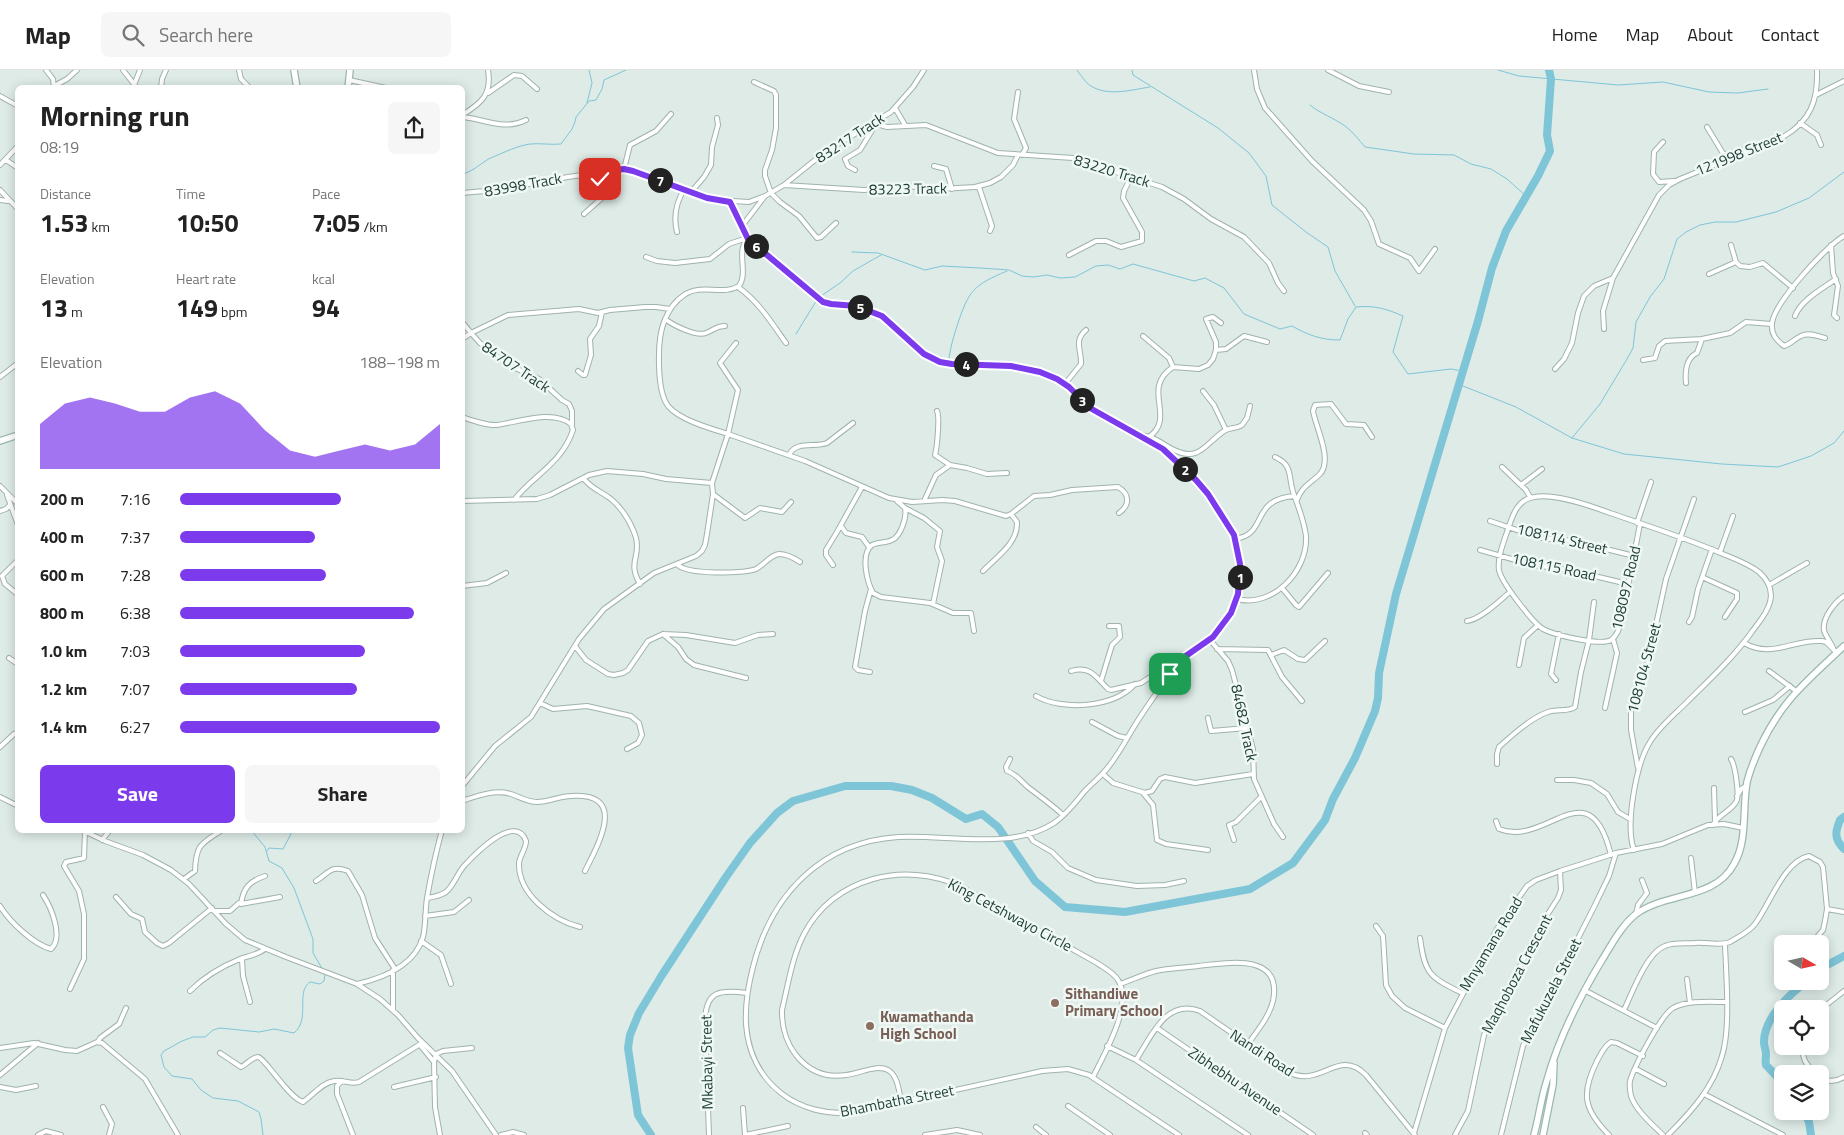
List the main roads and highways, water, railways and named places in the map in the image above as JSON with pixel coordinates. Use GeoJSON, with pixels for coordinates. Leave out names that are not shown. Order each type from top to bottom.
{"type":"FeatureCollection","features":[{"type":"Feature","properties":{"kind":"waterway"},"geometry":{"type":"LineString","coordinates":[[587,103],[592,83],[589,70]]}},
{"type":"Feature","properties":{"kind":"waterway"},"geometry":{"type":"LineString","coordinates":[[465,173],[489,159],[520,146],[530,144],[561,144],[572,129],[576,117],[589,101],[596,100],[604,80],[626,70]]}},
{"type":"Feature","properties":{"kind":"waterway"},"geometry":{"type":"LineString","coordinates":[[1077,70],[1087,83],[1094,88],[1109,92],[1150,87]]}},
{"type":"Feature","properties":{"kind":"waterway"},"geometry":{"type":"LineString","coordinates":[[1132,70],[1133,75],[1218,128],[1249,153],[1266,176],[1272,205],[1328,247],[1335,271],[1355,306]]}},
{"type":"Feature","properties":{"kind":"waterway"},"geometry":{"type":"LineString","coordinates":[[1498,70],[1519,76],[1618,85],[1663,82],[1709,92],[1738,93],[1768,89]]}},
{"type":"Feature","properties":{"kind":"waterway"},"geometry":{"type":"LineString","coordinates":[[651,1135],[638,1115],[628,1048],[630,1035],[639,1013],[662,975],[750,843],[777,813],[793,801],[845,786],[891,786],[912,790],[932,798],[966,819],[982,814],[998,827],[1035,881],[1065,907],[1125,912],[1250,889],[1293,863],[1325,820],[1375,711],[1378,698],[1379,673],[1396,594],[1478,321],[1492,268],[1506,231],[1538,176],[1550,151],[1547,135],[1551,79],[1549,70]]}},
{"type":"Feature","properties":{"kind":"waterway"},"geometry":{"type":"LineString","coordinates":[[1310,105],[1345,126],[1365,147],[1414,154],[1454,155],[1471,164],[1491,169],[1507,179],[1526,196]]}},
{"type":"Feature","properties":{"kind":"waterway"},"geometry":{"type":"LineString","coordinates":[[1572,438],[1600,404],[1633,348],[1636,322],[1650,297],[1664,279],[1677,239],[1700,225],[1715,222],[1736,222],[1776,212],[1809,198],[1844,172]]}},
{"type":"Feature","properties":{"kind":"waterway"},"geometry":{"type":"LineString","coordinates":[[852,252],[878,253],[925,270],[942,266],[980,268],[1009,270],[1022,276],[1033,277],[1047,275],[1060,278],[1075,277],[1096,266],[1108,265],[1120,269],[1133,264],[1194,281],[1205,278],[1224,288],[1244,314],[1280,329],[1292,326],[1315,336],[1333,340],[1340,340],[1348,319],[1356,307],[1380,308],[1403,316],[1393,352],[1408,374],[1451,369],[1462,371]]}},
{"type":"Feature","properties":{"kind":"waterway"},"geometry":{"type":"LineString","coordinates":[[796,334],[818,298],[840,283],[853,271],[881,255]]}},
{"type":"Feature","properties":{"kind":"waterway"},"geometry":{"type":"LineString","coordinates":[[949,358],[958,323],[970,296],[974,290],[987,280],[1007,271]]}},
{"type":"Feature","properties":{"kind":"waterway"},"geometry":{"type":"LineString","coordinates":[[1458,384],[1516,407],[1572,438],[1624,454],[1722,464],[1778,467],[1811,456],[1834,443],[1844,431]]}},
{"type":"Feature","properties":{"kind":"waterway"},"geometry":{"type":"LineString","coordinates":[[1844,817],[1840,820],[1836,835],[1838,842],[1844,849]]}},
{"type":"Feature","properties":{"kind":"waterway"},"geometry":{"type":"LineString","coordinates":[[253,833],[265,847],[269,861],[282,868],[294,888],[313,939],[313,953],[323,970]]}},
{"type":"Feature","properties":{"kind":"waterway"},"geometry":{"type":"LineString","coordinates":[[267,851],[269,848],[283,849],[291,833]]}},
{"type":"Feature","properties":{"kind":"waterway"},"geometry":{"type":"LineString","coordinates":[[1829,964],[1844,956]]}},
{"type":"Feature","properties":{"kind":"waterway"},"geometry":{"type":"LineString","coordinates":[[263,1135],[259,1112],[238,1101],[213,1098],[201,1090],[192,1079],[172,1076],[164,1067],[161,1055],[164,1051],[182,1041],[193,1037],[205,1037],[213,1030],[220,1028],[259,1032],[274,1029],[294,1033],[302,1021],[303,999],[306,986],[310,982],[320,984],[324,981],[325,974]]}},
{"type":"Feature","properties":{"kind":"waterway"},"geometry":{"type":"LineString","coordinates":[[1774,1074],[1766,1065],[1765,1034],[1773,1016],[1796,990]]}},
{"type":"Feature","properties":{"kind":"waterway"},"geometry":{"type":"LineString","coordinates":[[1808,1120],[1811,1135]]}},
{"type":"Feature","properties":{"kind":"place","name":"Sithandiwe Primary School"},"geometry":{"type":"Point","coordinates":[1055,1003]}},
{"type":"Feature","properties":{"kind":"place","name":"Kwamathanda High School"},"geometry":{"type":"Point","coordinates":[870,1026]}}]}
